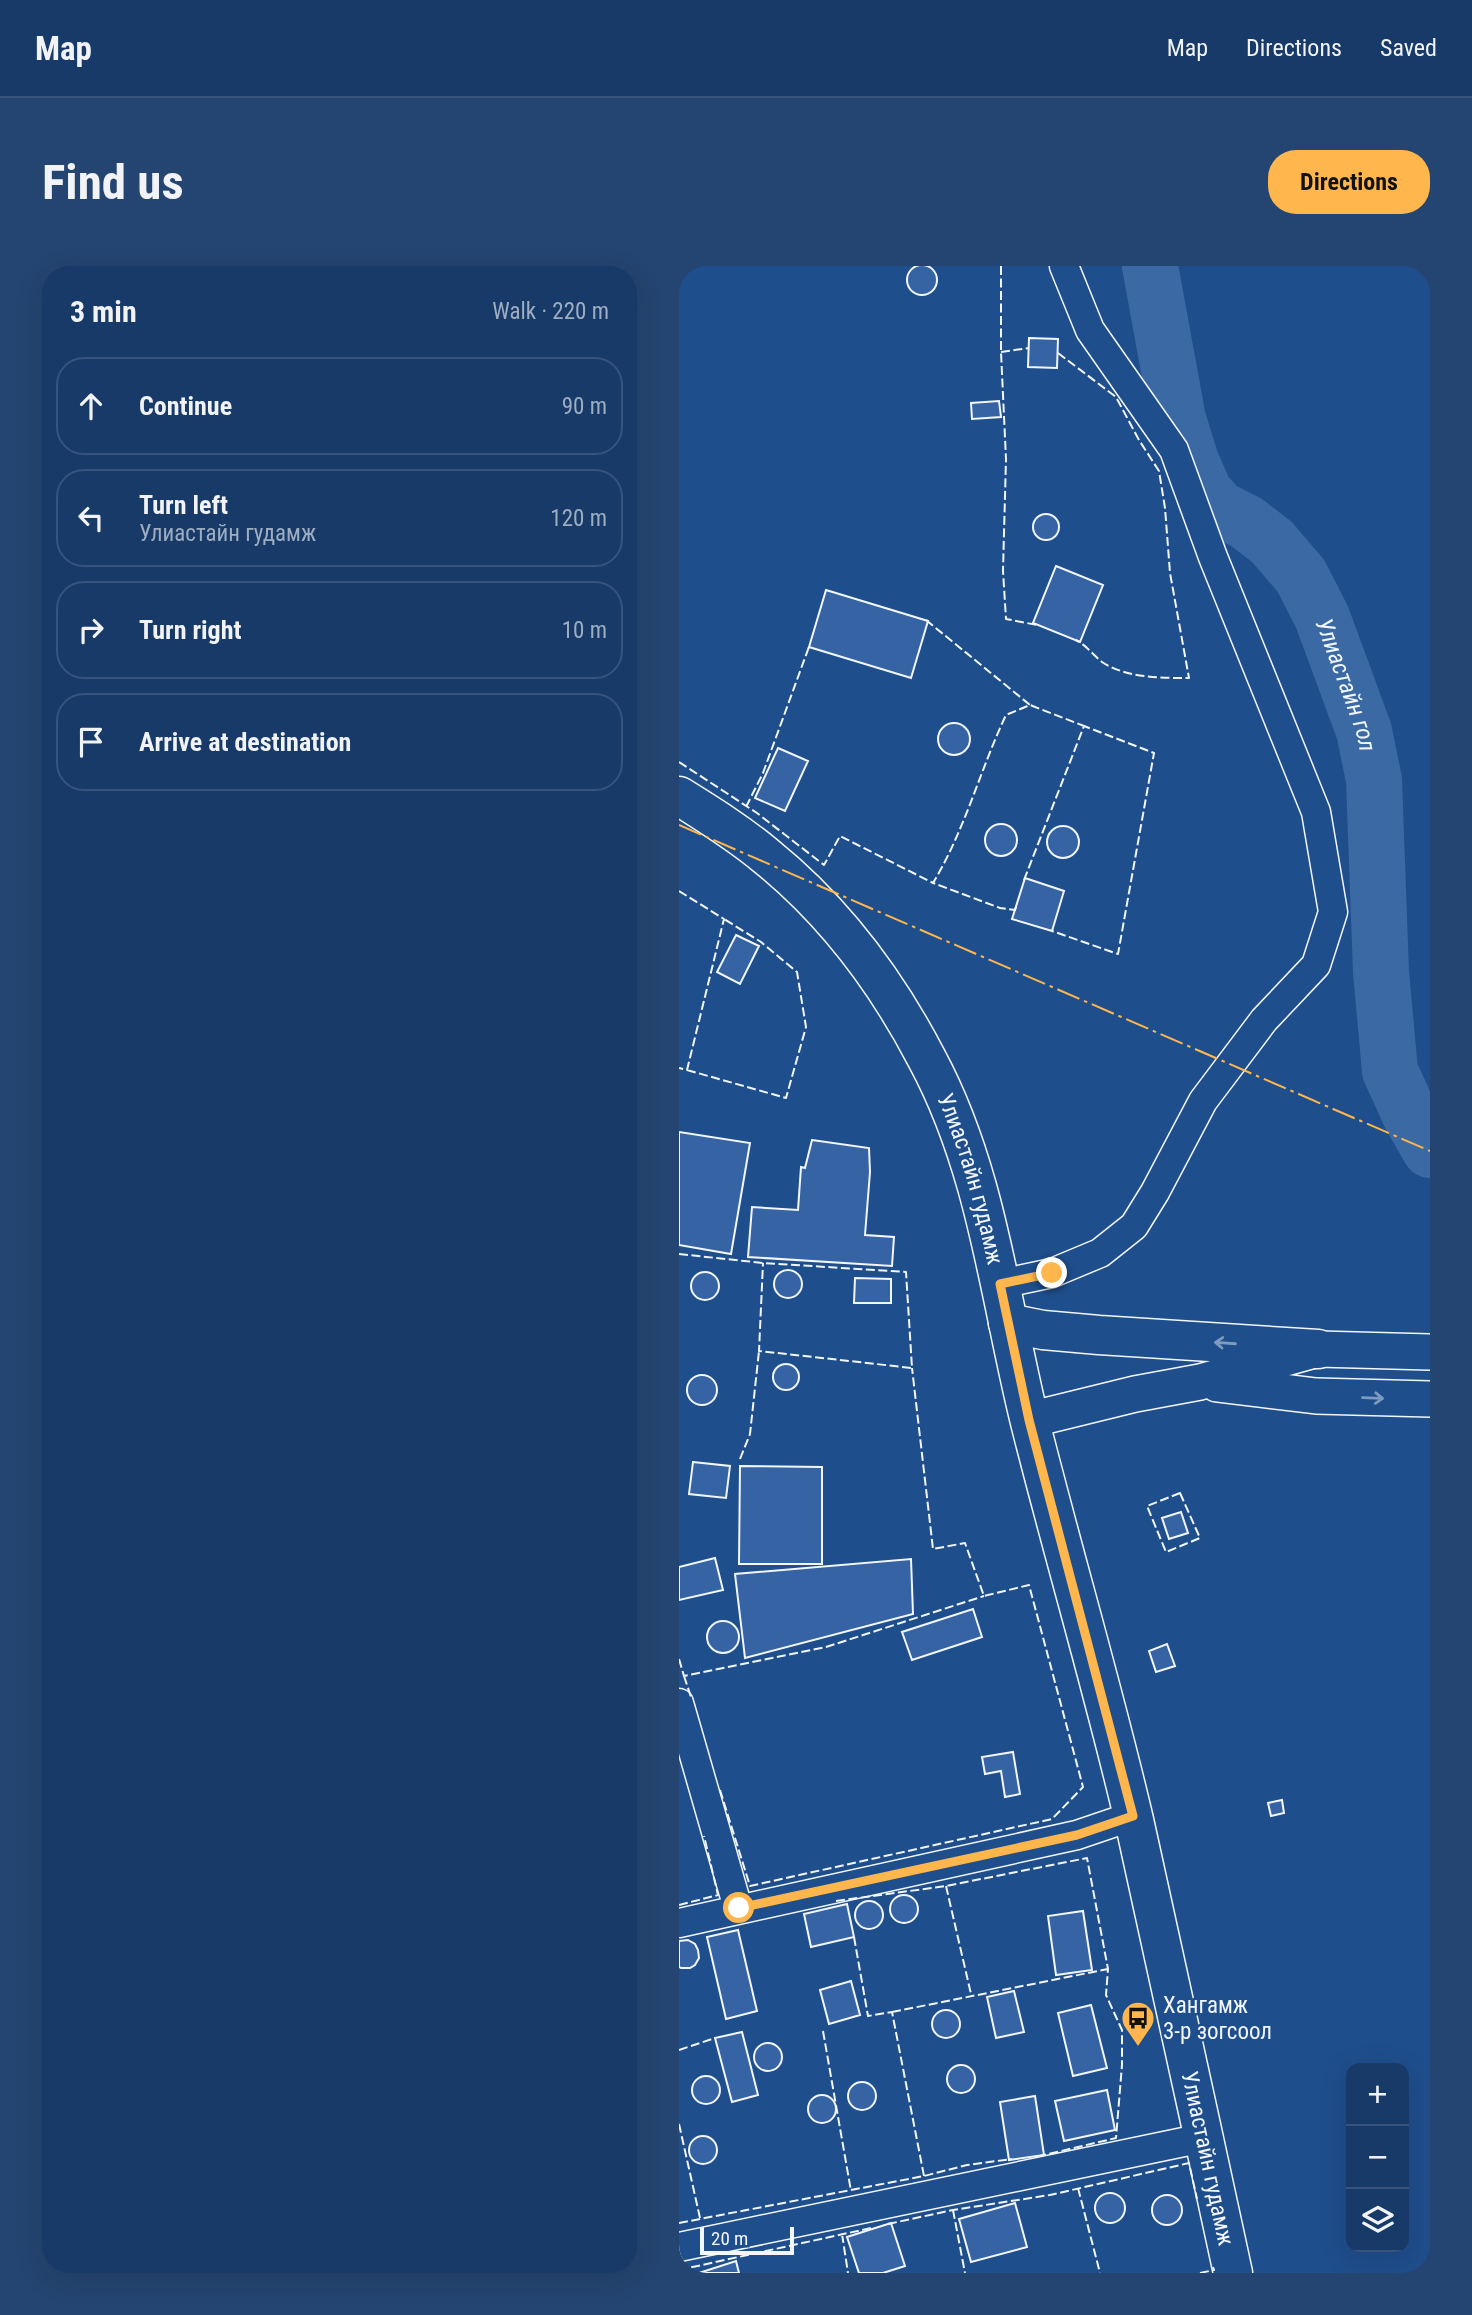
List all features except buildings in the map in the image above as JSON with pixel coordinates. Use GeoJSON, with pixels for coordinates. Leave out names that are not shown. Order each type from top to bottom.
{"type":"FeatureCollection","features":[{"type":"Feature","properties":{"kind":"main road","name":"Улиастайн гудамж"},"geometry":{"type":"LineString","coordinates":[[679,796],[765,855],[820,905],[864,957],[900,1010],[930,1063],[956,1122],[976,1184],[1029,1420],[1133,1816],[1233,2273]]}},
{"type":"Feature","properties":{"kind":"main road"},"geometry":{"type":"LineString","coordinates":[[1009,1322],[1099,1335],[1318,1349]]}},
{"type":"Feature","properties":{"kind":"street"},"geometry":{"type":"LineString","coordinates":[[1000,1284],[1052,1273],[1100,1253],[1133,1226],[1203,1101],[1263,1020],[1316,965],[1333,912],[1316,813],[1213,557],[1174,450],[1090,330],[1064,266]]}},
{"type":"Feature","properties":{"kind":"street"},"geometry":{"type":"LineString","coordinates":[[1029,1420],[1135,1394],[1200,1382],[1318,1349],[1430,1352]]}},
{"type":"Feature","properties":{"kind":"street"},"geometry":{"type":"LineString","coordinates":[[1200,1382],[1316,1396],[1430,1399]]}},
{"type":"Feature","properties":{"kind":"street"},"geometry":{"type":"LineString","coordinates":[[679,1703],[739,1908]]}},
{"type":"Feature","properties":{"kind":"street"},"geometry":{"type":"LineString","coordinates":[[679,1923],[1077,1835],[1133,1816]]}},
{"type":"Feature","properties":{"kind":"street"},"geometry":{"type":"LineString","coordinates":[[679,2247],[1203,2138]]}},
{"type":"Feature","properties":{"kind":"waterway","name":"Улиастайн гол"},"geometry":{"type":"LineString","coordinates":[[1150,266],[1178,419],[1191,461],[1205,493],[1220,509],[1246,522],[1272,542],[1301,576],[1322,617],[1364,731],[1374,780],[1381,972],[1390,1071],[1430,1150]]}},
{"type":"Feature","properties":{"kind":"fence"},"geometry":{"type":"LineString","coordinates":[[1001,266],[1001,352],[1006,459],[1003,571],[1006,619],[1037,625]]}},
{"type":"Feature","properties":{"kind":"fence"},"geometry":{"type":"LineString","coordinates":[[1001,352],[1029,348]]}},
{"type":"Feature","properties":{"kind":"fence"},"geometry":{"type":"LineString","coordinates":[[1058,353],[1116,397],[1159,471],[1170,573],[1189,678],[1155,677],[1122,671],[1102,662],[1076,640]]}},
{"type":"Feature","properties":{"kind":"fence"},"geometry":{"type":"LineString","coordinates":[[926,620],[1030,705]]}},
{"type":"Feature","properties":{"kind":"fence"},"geometry":{"type":"LineString","coordinates":[[746,807],[763,773],[810,644]]}},
{"type":"Feature","properties":{"kind":"fence"},"geometry":{"type":"LineString","coordinates":[[1016,907],[1015,910],[1000,908],[933,883],[954,842],[1006,715],[1030,705],[1084,726]]}},
{"type":"Feature","properties":{"kind":"fence"},"geometry":{"type":"LineString","coordinates":[[1024,880],[1084,726],[1154,753],[1118,954],[1052,931]]}},
{"type":"Feature","properties":{"kind":"fence"},"geometry":{"type":"LineString","coordinates":[[679,762],[757,813],[824,865],[840,836],[933,883]]}},
{"type":"Feature","properties":{"kind":"fence"},"geometry":{"type":"LineString","coordinates":[[679,891],[724,919],[687,1070],[679,1068]]}},
{"type":"Feature","properties":{"kind":"fence"},"geometry":{"type":"LineString","coordinates":[[687,1070],[786,1098],[806,1027],[797,972],[761,942],[724,919]]}},
{"type":"Feature","properties":{"kind":"fence"},"geometry":{"type":"LineString","coordinates":[[679,1254],[763,1263],[906,1272],[912,1368],[759,1351],[763,1263]]}},
{"type":"Feature","properties":{"kind":"fence"},"geometry":{"type":"LineString","coordinates":[[740,1459],[750,1434],[759,1351]]}},
{"type":"Feature","properties":{"kind":"fence"},"geometry":{"type":"LineString","coordinates":[[720,1790],[750,1886],[1052,1819],[1083,1787],[1029,1585],[984,1596],[965,1543],[933,1549],[912,1368]]}},
{"type":"Feature","properties":{"kind":"fence"},"geometry":{"type":"LineString","coordinates":[[1180,1493],[1200,1538],[1166,1552],[1147,1506],[1180,1493]]}},
{"type":"Feature","properties":{"kind":"fence"},"geometry":{"type":"LineString","coordinates":[[679,1659],[684,1676],[826,1647],[984,1596]]}},
{"type":"Feature","properties":{"kind":"fence"},"geometry":{"type":"LineString","coordinates":[[684,1676],[691,1697]]}},
{"type":"Feature","properties":{"kind":"fence"},"geometry":{"type":"LineString","coordinates":[[679,1905],[718,1895],[704,1836]]}},
{"type":"Feature","properties":{"kind":"fence"},"geometry":{"type":"LineString","coordinates":[[836,1901],[946,1886],[1087,1858],[1108,1969],[1106,1995],[1122,2030],[1116,2138],[1040,2156]]}},
{"type":"Feature","properties":{"kind":"fence"},"geometry":{"type":"LineString","coordinates":[[946,1886],[971,1994]]}},
{"type":"Feature","properties":{"kind":"fence"},"geometry":{"type":"LineString","coordinates":[[854,1937],[868,2016],[892,2012],[924,2176]]}},
{"type":"Feature","properties":{"kind":"fence"},"geometry":{"type":"LineString","coordinates":[[892,2012],[1108,1969]]}},
{"type":"Feature","properties":{"kind":"fence"},"geometry":{"type":"LineString","coordinates":[[823,2031],[851,2191]]}},
{"type":"Feature","properties":{"kind":"fence"},"geometry":{"type":"LineString","coordinates":[[679,2050],[715,2038]]}},
{"type":"Feature","properties":{"kind":"fence"},"geometry":{"type":"LineString","coordinates":[[679,2124],[700,2218]]}},
{"type":"Feature","properties":{"kind":"fence"},"geometry":{"type":"LineString","coordinates":[[679,2223],[924,2176],[967,2165],[1012,2159]]}},
{"type":"Feature","properties":{"kind":"fence"},"geometry":{"type":"LineString","coordinates":[[888,2224],[953,2210],[1050,2195],[1189,2163],[1197,2199]]}},
{"type":"Feature","properties":{"kind":"fence"},"geometry":{"type":"LineString","coordinates":[[1078,2188],[1100,2273]]}},
{"type":"Feature","properties":{"kind":"fence"},"geometry":{"type":"LineString","coordinates":[[953,2210],[965,2273]]}},
{"type":"Feature","properties":{"kind":"fence"},"geometry":{"type":"LineString","coordinates":[[679,2270],[871,2228]]}},
{"type":"Feature","properties":{"kind":"fence"},"geometry":{"type":"LineString","coordinates":[[842,2234],[848,2273]]}},
{"type":"Feature","properties":{"kind":"fence"},"geometry":{"type":"LineString","coordinates":[[1200,2273],[1214,2270],[1213,2267]]}},
{"type":"Feature","properties":{"kind":"power"},"geometry":{"type":"LineString","coordinates":[[679,825],[1430,1151]]}},
{"type":"Feature","properties":{"kind":"place","name":"Хангамж 3-р зогсоол"},"geometry":{"type":"Point","coordinates":[1138,2048]}},
{"type":"Feature","properties":{"kind":"route"},"geometry":{"type":"LineString","coordinates":[[739,1908],[1077,1835],[1133,1816],[1029,1420],[1000,1284],[1052,1273]]}}]}
